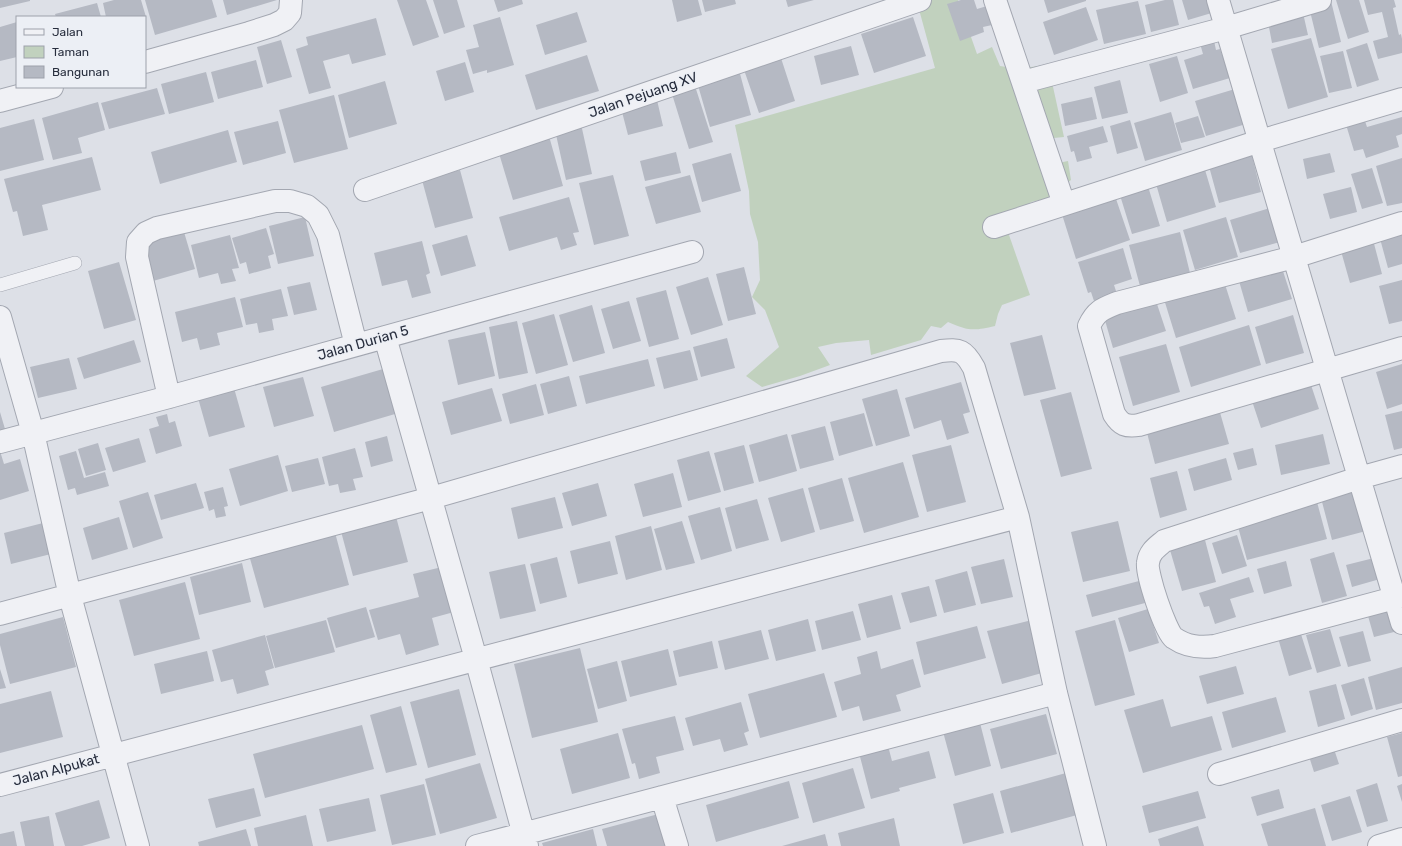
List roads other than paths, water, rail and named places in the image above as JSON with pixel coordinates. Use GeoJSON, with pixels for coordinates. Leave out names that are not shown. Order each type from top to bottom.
{"type":"FeatureCollection","features":[{"type":"Feature","properties":{"kind":"street","name":"Jalan Pejuang XV"},"geometry":{"type":"LineString","coordinates":[[365,190],[920,0]]}},
{"type":"Feature","properties":{"kind":"street"},"geometry":{"type":"LineString","coordinates":[[995,0],[1064,204]]}},
{"type":"Feature","properties":{"kind":"street"},"geometry":{"type":"LineString","coordinates":[[1218,0],[1327,370],[1398,597],[1402,623]]}},
{"type":"Feature","properties":{"kind":"street"},"geometry":{"type":"LineString","coordinates":[[1023,82],[1226,28],[1320,0]]}},
{"type":"Feature","properties":{"kind":"street"},"geometry":{"type":"LineString","coordinates":[[146,62],[274,25],[284,20],[290,13],[295,1]]}},
{"type":"Feature","properties":{"kind":"street"},"geometry":{"type":"LineString","coordinates":[[0,101],[48,88]]}},
{"type":"Feature","properties":{"kind":"street"},"geometry":{"type":"LineString","coordinates":[[994,227],[1260,141],[1402,99]]}},
{"type":"Feature","properties":{"kind":"street"},"geometry":{"type":"LineString","coordinates":[[169,397],[137,257],[138,242],[146,233],[157,228],[275,202],[290,201],[307,206],[318,215],[328,235],[356,345]]}},
{"type":"Feature","properties":{"kind":"street"},"geometry":{"type":"LineString","coordinates":[[1402,223],[1294,257],[1117,303],[1105,308],[1094,316],[1089,326],[1114,414],[1124,426],[1139,425],[1402,348]]}},
{"type":"Feature","properties":{"kind":"street","name":"Jalan Durian 5"},"geometry":{"type":"LineString","coordinates":[[0,442],[169,397],[692,252]]}},
{"type":"Feature","properties":{"kind":"street"},"geometry":{"type":"LineString","coordinates":[[0,317],[33,433],[70,596],[112,755],[138,846]]}},
{"type":"Feature","properties":{"kind":"street"},"geometry":{"type":"LineString","coordinates":[[385,337],[526,840]]}},
{"type":"Feature","properties":{"kind":"street"},"geometry":{"type":"LineString","coordinates":[[0,614],[430,498],[941,351],[955,350],[963,353],[974,368],[1018,518],[1056,693],[1093,846]]}},
{"type":"Feature","properties":{"kind":"street"},"geometry":{"type":"LineString","coordinates":[[1398,597],[1223,644],[1202,648],[1186,645],[1172,637],[1165,625],[1148,574],[1147,563],[1152,551],[1164,541],[1402,466]]}},
{"type":"Feature","properties":{"kind":"street","name":"Jalan Alpukat"},"geometry":{"type":"LineString","coordinates":[[0,785],[1018,518]]}},
{"type":"Feature","properties":{"kind":"street"},"geometry":{"type":"LineString","coordinates":[[477,846],[526,840],[662,797],[1056,693]]}},
{"type":"Feature","properties":{"kind":"street"},"geometry":{"type":"LineString","coordinates":[[1219,774],[1402,720]]}},
{"type":"Feature","properties":{"kind":"street"},"geometry":{"type":"LineString","coordinates":[[662,797],[677,846]]}},
{"type":"Feature","properties":{"kind":"street"},"geometry":{"type":"LineString","coordinates":[[1379,846],[1402,839]]}},
{"type":"Feature","properties":{"kind":"lane"},"geometry":{"type":"LineString","coordinates":[[0,285],[75,263]]}}]}
